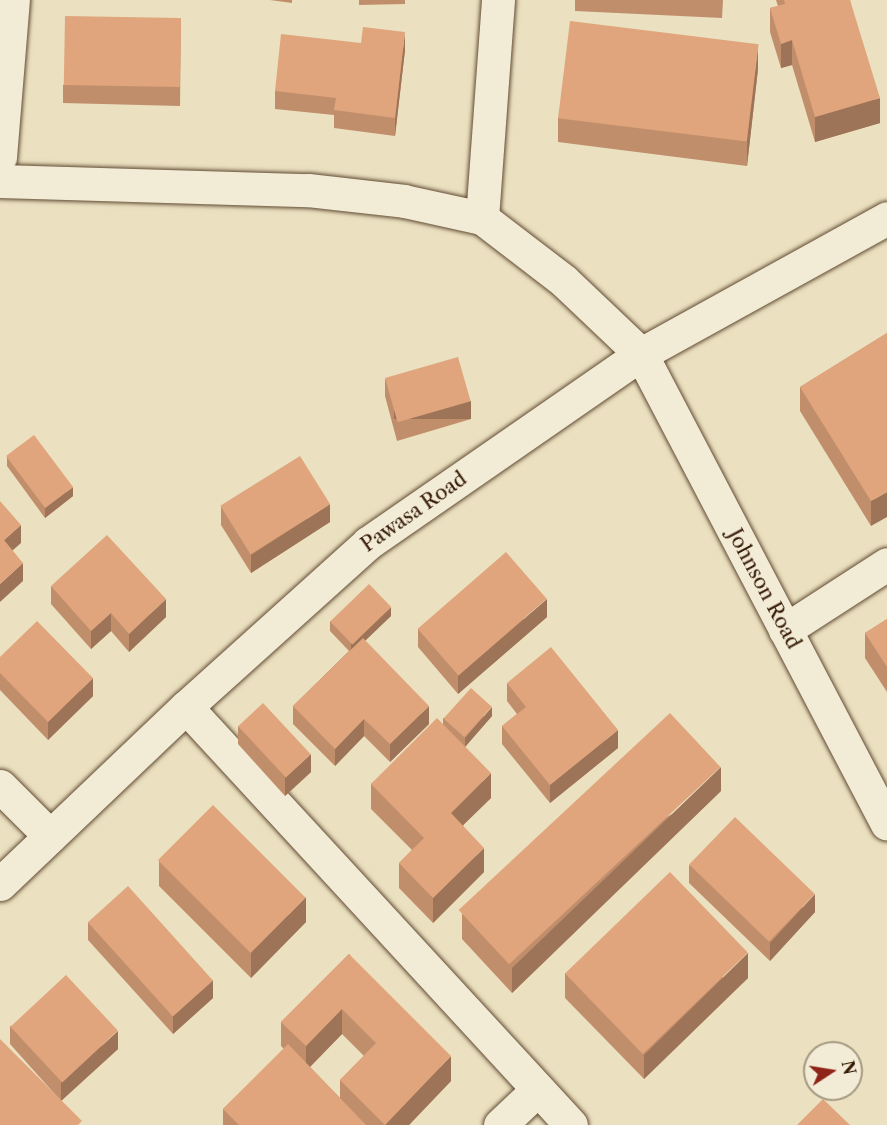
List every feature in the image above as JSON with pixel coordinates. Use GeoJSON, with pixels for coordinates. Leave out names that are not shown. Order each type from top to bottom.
{"type":"FeatureCollection","features":[{"type":"Feature","properties":{"kind":"street"},"geometry":{"type":"LineString","coordinates":[[0,157],[13,0]]}},
{"type":"Feature","properties":{"kind":"street"},"geometry":{"type":"LineString","coordinates":[[0,181],[308,190],[404,201],[482,218],[498,0]]}},
{"type":"Feature","properties":{"kind":"street","name":"Johnson Road"},"geometry":{"type":"LineString","coordinates":[[482,218],[564,281],[641,354],[887,824]]}},
{"type":"Feature","properties":{"kind":"street","name":"Pawasa Road"},"geometry":{"type":"LineString","coordinates":[[0,884],[186,707],[368,543],[641,354],[887,218]]}},
{"type":"Feature","properties":{"kind":"street"},"geometry":{"type":"LineString","coordinates":[[785,630],[887,564]]}},
{"type":"Feature","properties":{"kind":"street"},"geometry":{"type":"LineString","coordinates":[[186,707],[536,1091],[571,1125]]}},
{"type":"Feature","properties":{"kind":"street"},"geometry":{"type":"LineString","coordinates":[[0,786],[50,836]]}},
{"type":"Feature","properties":{"kind":"street"},"geometry":{"type":"LineString","coordinates":[[500,1125],[536,1091]]}},
{"type":"Feature","properties":{"kind":"building"},"geometry":{"type":"Polygon","coordinates":[[[784,0],[850,0],[880,98],[815,117],[792,40],[781,44],[770,8],[785,4],[784,0]]]}},
{"type":"Feature","properties":{"kind":"building"},"geometry":{"type":"Polygon","coordinates":[[[65,16],[181,18],[180,87],[64,85],[65,16]]]}},
{"type":"Feature","properties":{"kind":"building"},"geometry":{"type":"Polygon","coordinates":[[[570,21],[759,44],[747,141],[558,118],[570,21]]]}},
{"type":"Feature","properties":{"kind":"building"},"geometry":{"type":"Polygon","coordinates":[[[363,27],[405,32],[395,118],[334,110],[336,98],[275,91],[281,34],[361,43],[363,27]]]}},
{"type":"Feature","properties":{"kind":"building"},"geometry":{"type":"Polygon","coordinates":[[[887,333],[887,492],[871,501],[800,387],[887,333]]]}},
{"type":"Feature","properties":{"kind":"building"},"geometry":{"type":"Polygon","coordinates":[[[458,357],[471,401],[398,422],[385,378],[458,357]]]}},
{"type":"Feature","properties":{"kind":"building"},"geometry":{"type":"Polygon","coordinates":[[[34,435],[73,487],[45,508],[6,456],[34,435]]]}},
{"type":"Feature","properties":{"kind":"building"},"geometry":{"type":"Polygon","coordinates":[[[300,456],[330,504],[250,554],[220,506],[300,456]]]}},
{"type":"Feature","properties":{"kind":"building"},"geometry":{"type":"Polygon","coordinates":[[[0,501],[21,525],[4,540],[23,563],[0,584],[0,501]]]}},
{"type":"Feature","properties":{"kind":"building"},"geometry":{"type":"Polygon","coordinates":[[[107,535],[166,599],[129,634],[111,613],[91,631],[51,586],[107,535]]]}},
{"type":"Feature","properties":{"kind":"building"},"geometry":{"type":"Polygon","coordinates":[[[506,552],[547,599],[458,676],[418,629],[506,552]]]}},
{"type":"Feature","properties":{"kind":"building"},"geometry":{"type":"Polygon","coordinates":[[[369,584],[391,607],[352,645],[330,622],[369,584]]]}},
{"type":"Feature","properties":{"kind":"building"},"geometry":{"type":"Polygon","coordinates":[[[887,619],[887,667],[865,633],[887,619]]]}},
{"type":"Feature","properties":{"kind":"building"},"geometry":{"type":"Polygon","coordinates":[[[37,621],[93,678],[48,722],[0,673],[0,657],[37,621]]]}},
{"type":"Feature","properties":{"kind":"building"},"geometry":{"type":"Polygon","coordinates":[[[363,638],[429,706],[390,744],[364,719],[335,749],[293,706],[363,638]]]}},
{"type":"Feature","properties":{"kind":"building"},"geometry":{"type":"Polygon","coordinates":[[[551,647],[618,730],[550,785],[502,726],[526,707],[507,683],[551,647]]]}},
{"type":"Feature","properties":{"kind":"building"},"geometry":{"type":"Polygon","coordinates":[[[471,688],[492,707],[464,737],[444,718],[471,688]]]}},
{"type":"Feature","properties":{"kind":"building"},"geometry":{"type":"Polygon","coordinates":[[[263,703],[311,754],[286,777],[238,726],[263,703]]]}},
{"type":"Feature","properties":{"kind":"building"},"geometry":{"type":"Polygon","coordinates":[[[670,713],[720,767],[509,964],[459,910],[670,713]]]}},
{"type":"Feature","properties":{"kind":"building"},"geometry":{"type":"Polygon","coordinates":[[[437,718],[491,773],[451,813],[484,848],[433,898],[399,863],[424,838],[371,784],[437,718]]]}},
{"type":"Feature","properties":{"kind":"building"},"geometry":{"type":"Polygon","coordinates":[[[213,805],[306,898],[250,953],[158,860],[213,805]]]}},
{"type":"Feature","properties":{"kind":"building"},"geometry":{"type":"Polygon","coordinates":[[[735,817],[815,894],[769,942],[689,864],[735,817]]]}},
{"type":"Feature","properties":{"kind":"building"},"geometry":{"type":"Polygon","coordinates":[[[670,872],[748,953],[643,1054],[565,973],[670,872]]]}},
{"type":"Feature","properties":{"kind":"building"},"geometry":{"type":"Polygon","coordinates":[[[128,886],[213,980],[173,1017],[88,922],[128,886]]]}},
{"type":"Feature","properties":{"kind":"building"},"geometry":{"type":"Polygon","coordinates":[[[349,954],[451,1056],[385,1125],[340,1080],[376,1043],[342,1009],[306,1046],[281,1022],[349,954]]]}},
{"type":"Feature","properties":{"kind":"building"},"geometry":{"type":"Polygon","coordinates":[[[66,975],[118,1031],[62,1082],[10,1027],[66,975]]]}},
{"type":"Feature","properties":{"kind":"building"},"geometry":{"type":"Polygon","coordinates":[[[0,1039],[82,1121],[78,1125],[0,1125],[0,1039]]]}},
{"type":"Feature","properties":{"kind":"building"},"geometry":{"type":"Polygon","coordinates":[[[288,1044],[366,1125],[239,1125],[223,1109],[288,1044]]]}},
{"type":"Feature","properties":{"kind":"building"},"geometry":{"type":"Polygon","coordinates":[[[821,1101],[825,1101],[850,1125],[797,1125],[821,1101]]]}}]}
